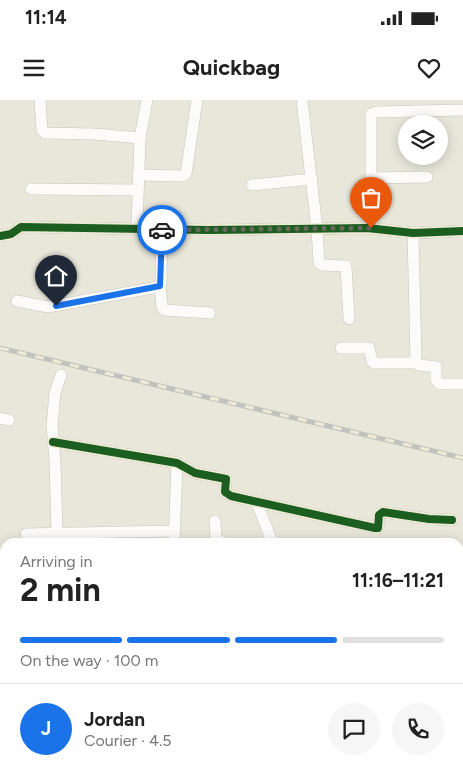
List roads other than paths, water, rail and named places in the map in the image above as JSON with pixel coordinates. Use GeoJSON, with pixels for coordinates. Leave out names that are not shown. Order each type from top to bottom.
{"type":"FeatureCollection","features":[{"type":"Feature","properties":{"kind":"street"},"geometry":{"type":"LineString","coordinates":[[40,100],[42,130],[45,133],[94,134],[140,138]]}},
{"type":"Feature","properties":{"kind":"street"},"geometry":{"type":"LineString","coordinates":[[137,228],[140,138],[147,100]]}},
{"type":"Feature","properties":{"kind":"street"},"geometry":{"type":"LineString","coordinates":[[138,176],[182,176],[186,174],[197,100]]}},
{"type":"Feature","properties":{"kind":"street"},"geometry":{"type":"LineString","coordinates":[[302,100],[320,264],[346,266],[349,319]]}},
{"type":"Feature","properties":{"kind":"street"},"geometry":{"type":"LineString","coordinates":[[371,228],[370,116],[372,113],[463,110]]}},
{"type":"Feature","properties":{"kind":"street"},"geometry":{"type":"LineString","coordinates":[[371,178],[427,177]]}},
{"type":"Feature","properties":{"kind":"street"},"geometry":{"type":"LineString","coordinates":[[252,185],[312,179]]}},
{"type":"Feature","properties":{"kind":"street"},"geometry":{"type":"LineString","coordinates":[[31,189],[138,190]]}},
{"type":"Feature","properties":{"kind":"street"},"geometry":{"type":"LineString","coordinates":[[0,236],[11,234],[21,227],[162,229],[371,228],[413,233],[463,232]]}},
{"type":"Feature","properties":{"kind":"street"},"geometry":{"type":"LineString","coordinates":[[162,229],[160,286],[162,307],[164,310],[210,313]]}},
{"type":"Feature","properties":{"kind":"street"},"geometry":{"type":"LineString","coordinates":[[413,233],[417,363]]}},
{"type":"Feature","properties":{"kind":"street"},"geometry":{"type":"LineString","coordinates":[[17,301],[48,307],[160,286]]}},
{"type":"Feature","properties":{"kind":"street"},"geometry":{"type":"LineString","coordinates":[[341,348],[369,348],[374,363],[417,363],[436,367],[436,380],[440,384],[463,384]]}},
{"type":"Feature","properties":{"kind":"street"},"geometry":{"type":"LineString","coordinates":[[57,533],[55,461],[52,442],[53,406],[55,392],[61,375]]}},
{"type":"Feature","properties":{"kind":"street"},"geometry":{"type":"LineString","coordinates":[[52,442],[177,463],[195,473],[225,478],[226,494],[258,503],[375,528],[378,528],[379,515],[383,512],[429,519],[452,520]]}},
{"type":"Feature","properties":{"kind":"street"},"geometry":{"type":"LineString","coordinates":[[26,534],[57,533],[174,537],[177,463]]}},
{"type":"Feature","properties":{"kind":"street"},"geometry":{"type":"LineString","coordinates":[[258,503],[271,538]]}},
{"type":"Feature","properties":{"kind":"street"},"geometry":{"type":"LineString","coordinates":[[215,521],[216,538]]}},
{"type":"Feature","properties":{"kind":"railway"},"geometry":{"type":"LineString","coordinates":[[0,348],[463,458]]}}]}
